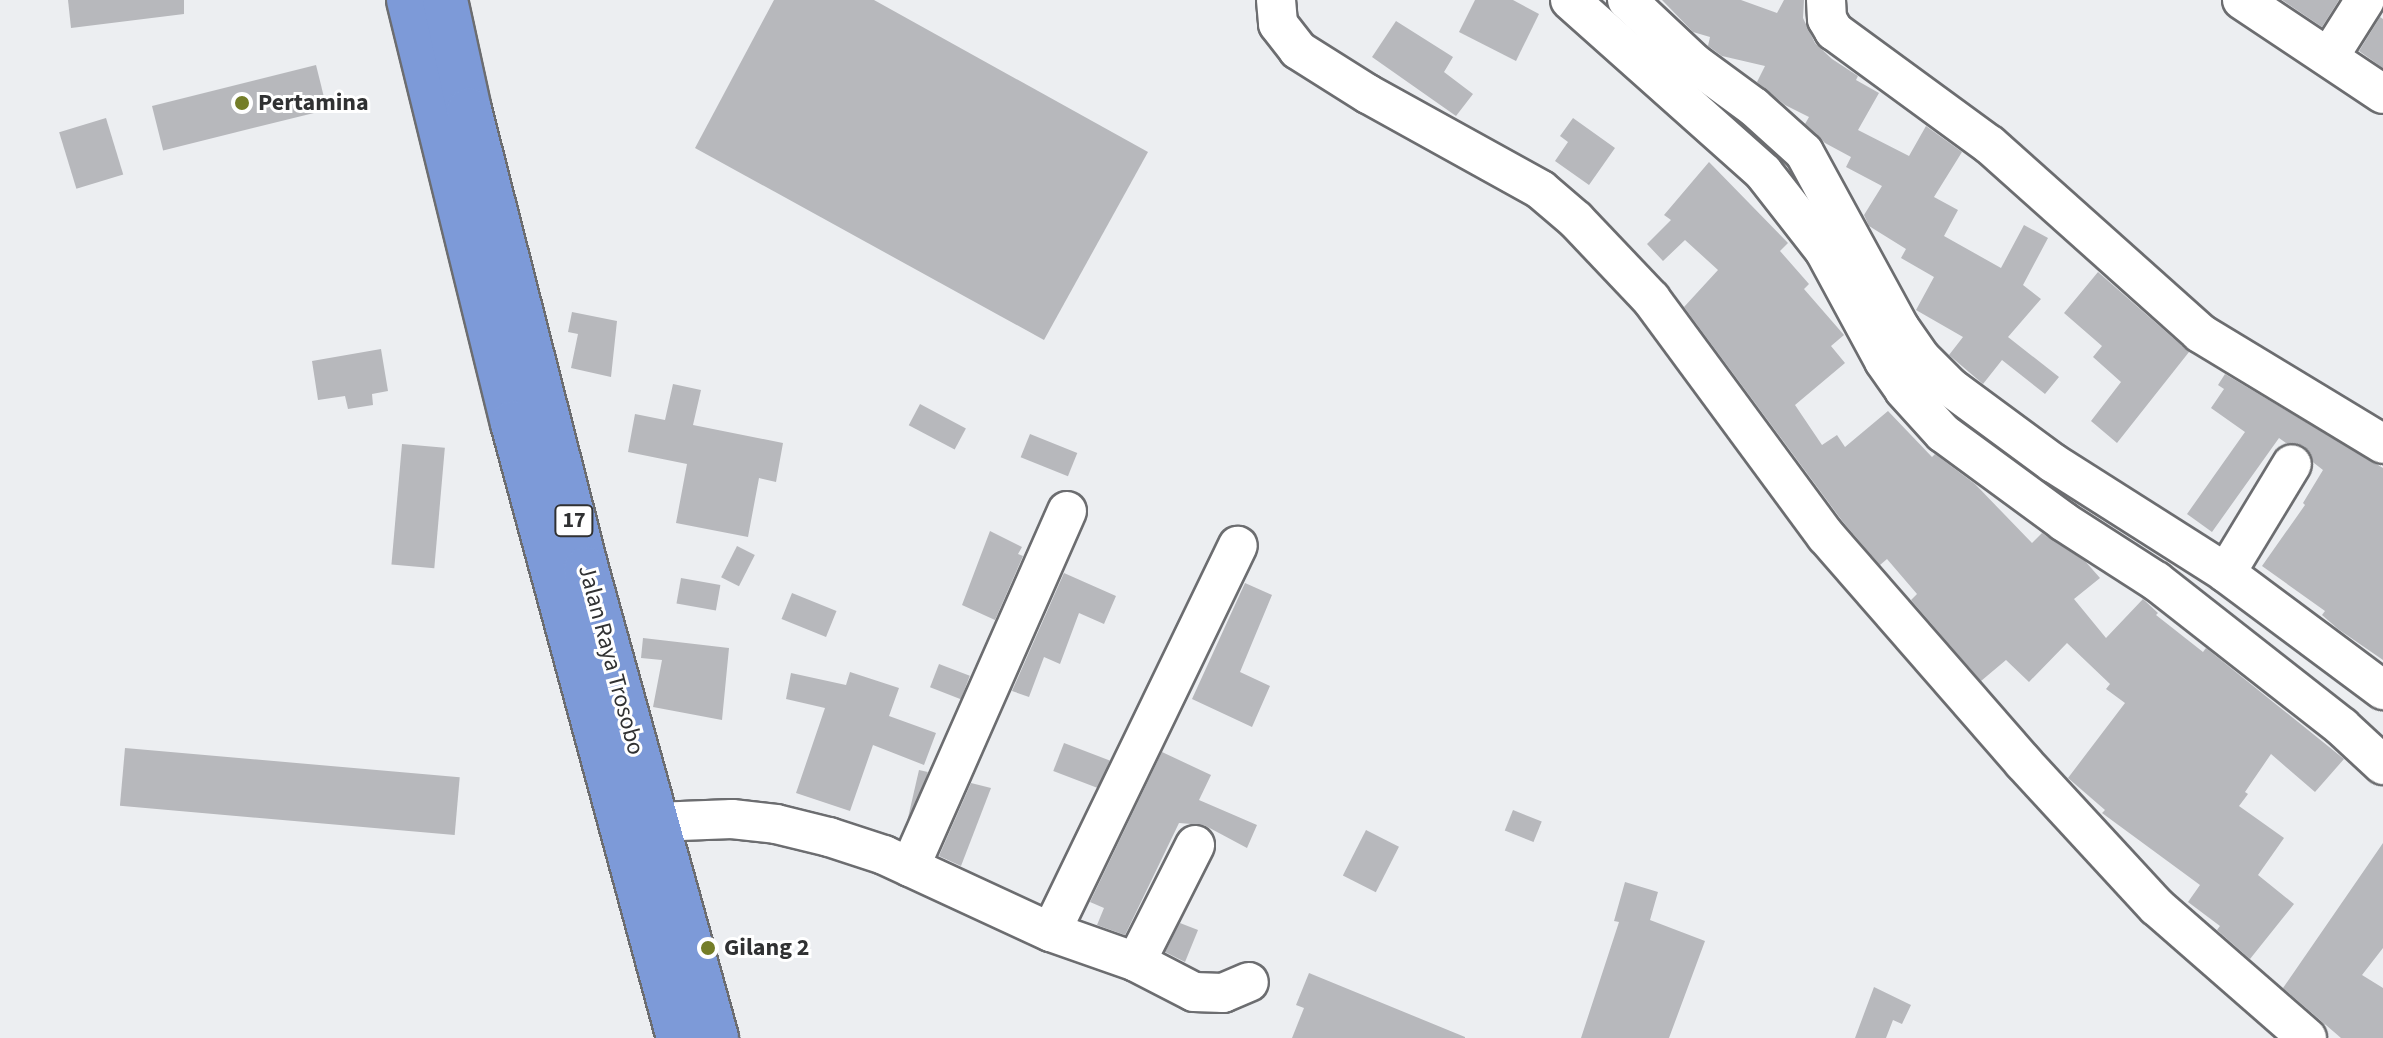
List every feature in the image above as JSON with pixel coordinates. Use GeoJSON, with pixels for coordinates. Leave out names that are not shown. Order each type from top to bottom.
{"type":"FeatureCollection","features":[{"type":"Feature","properties":{"kind":"highway","name":"Jalan Raya Trosobo"},"geometry":{"type":"LineString","coordinates":[[409,0],[513,423],[679,1038]]}},
{"type":"Feature","properties":{"kind":"highway","name":"Jalan Raya Trosobo"},"geometry":{"type":"LineString","coordinates":[[445,0],[473,125],[655,822],[716,1038]]}},
{"type":"Feature","properties":{"kind":"street"},"geometry":{"type":"LineString","coordinates":[[1276,0],[1278,24],[1285,38],[1298,50],[1368,94],[1541,190],[1576,220],[1651,299],[1826,536],[2023,762],[2157,907],[2307,1038]]}},
{"type":"Feature","properties":{"kind":"street"},"geometry":{"type":"LineString","coordinates":[[1570,0],[1763,172],[1824,250],[1891,370],[1921,412],[1943,433],[2064,522],[2156,581],[2342,727],[2383,765]]}},
{"type":"Feature","properties":{"kind":"street"},"geometry":{"type":"LineString","coordinates":[[1627,0],[1694,63],[1754,107],[1804,152],[1900,328],[1922,359],[1950,387],[2053,463],[2226,573],[2383,690]]}},
{"type":"Feature","properties":{"kind":"street"},"geometry":{"type":"LineString","coordinates":[[1826,0],[1827,19],[1834,31],[1990,145],[2200,333],[2383,444]]}},
{"type":"Feature","properties":{"kind":"street"},"geometry":{"type":"LineString","coordinates":[[2242,0],[2383,94]]}},
{"type":"Feature","properties":{"kind":"street"},"geometry":{"type":"LineString","coordinates":[[2329,57],[2365,0]]}},
{"type":"Feature","properties":{"kind":"street"},"geometry":{"type":"LineString","coordinates":[[2226,573],[2292,464]]}},
{"type":"Feature","properties":{"kind":"street"},"geometry":{"type":"LineString","coordinates":[[910,867],[1067,511]]}},
{"type":"Feature","properties":{"kind":"street"},"geometry":{"type":"LineString","coordinates":[[1051,932],[1238,546]]}},
{"type":"Feature","properties":{"kind":"street"},"geometry":{"type":"LineString","coordinates":[[655,822],[732,819],[776,824],[829,837],[910,867],[1051,932],[1136,962],[1194,992],[1223,993],[1249,982]]}},
{"type":"Feature","properties":{"kind":"street"},"geometry":{"type":"LineString","coordinates":[[1136,962],[1195,845]]}},
{"type":"Feature","properties":{"kind":"building"},"geometry":{"type":"Polygon","coordinates":[[[68,0],[184,0],[184,14],[71,28],[68,0]]]}},
{"type":"Feature","properties":{"kind":"building"},"geometry":{"type":"Polygon","coordinates":[[[774,0],[874,0],[1148,152],[1044,340],[695,148],[774,0]]]}},
{"type":"Feature","properties":{"kind":"building"},"geometry":{"type":"Polygon","coordinates":[[[1475,0],[1513,0],[1539,14],[1516,61],[1459,32],[1475,0]]]}},
{"type":"Feature","properties":{"kind":"building"},"geometry":{"type":"Polygon","coordinates":[[[1662,0],[1741,0],[1777,13],[1784,0],[1804,0],[1803,18],[1815,43],[1858,76],[1856,80],[1879,93],[1858,130],[1909,156],[1926,126],[1962,152],[1934,197],[1958,210],[1944,236],[2001,268],[2024,225],[2048,238],[2023,285],[2041,299],[2008,337],[2059,377],[2045,394],[2002,360],[1983,384],[1949,355],[1963,337],[1916,310],[1934,277],[1901,258],[1906,249],[1869,226],[1864,215],[1882,186],[1846,167],[1851,157],[1825,143],[1805,124],[1809,117],[1785,105],[1757,82],[1765,66],[1722,56],[1708,46],[1710,37],[1693,32],[1662,0]]]}},
{"type":"Feature","properties":{"kind":"building"},"geometry":{"type":"Polygon","coordinates":[[[2282,0],[2339,0],[2322,27],[2282,0]]]}},
{"type":"Feature","properties":{"kind":"building"},"geometry":{"type":"Polygon","coordinates":[[[2380,17],[2383,19],[2383,68],[2359,51],[2380,17]]]}},
{"type":"Feature","properties":{"kind":"building"},"geometry":{"type":"Polygon","coordinates":[[[1396,21],[1453,57],[1444,72],[1473,94],[1456,116],[1372,57],[1396,21]]]}},
{"type":"Feature","properties":{"kind":"building"},"geometry":{"type":"Polygon","coordinates":[[[316,65],[327,110],[163,151],[152,106],[316,65]]]}},
{"type":"Feature","properties":{"kind":"building"},"geometry":{"type":"Polygon","coordinates":[[[106,118],[123,174],[76,189],[59,132],[106,118]]]}},
{"type":"Feature","properties":{"kind":"building"},"geometry":{"type":"Polygon","coordinates":[[[1573,118],[1615,148],[1589,185],[1555,161],[1568,142],[1560,136],[1573,118]]]}},
{"type":"Feature","properties":{"kind":"building"},"geometry":{"type":"Polygon","coordinates":[[[1709,162],[1788,243],[1780,251],[1809,284],[1804,289],[1844,335],[1831,346],[1845,363],[1795,405],[1822,445],[1837,435],[1845,447],[1888,411],[1932,457],[1935,454],[1975,484],[2032,543],[2042,533],[2085,561],[2100,578],[2074,599],[2106,638],[2143,599],[2158,613],[2156,615],[2203,652],[2206,648],[2344,759],[2315,792],[2271,754],[2245,792],[2248,794],[2239,806],[2284,838],[2258,875],[2294,904],[2250,959],[2217,930],[2220,926],[2188,902],[2200,885],[2102,813],[2105,810],[2068,778],[2125,703],[2106,689],[2110,684],[2067,643],[2029,682],[2006,660],[1981,681],[1911,600],[1917,594],[1887,559],[1880,565],[1843,522],[1684,307],[1718,270],[1685,240],[1663,261],[1647,244],[1671,220],[1664,215],[1709,162]]]}},
{"type":"Feature","properties":{"kind":"building"},"geometry":{"type":"Polygon","coordinates":[[[2098,272],[2189,352],[2117,443],[2091,421],[2121,382],[2093,357],[2102,346],[2064,313],[2098,272]]]}},
{"type":"Feature","properties":{"kind":"building"},"geometry":{"type":"Polygon","coordinates":[[[572,312],[617,321],[611,377],[571,368],[578,334],[568,332],[572,312]]]}},
{"type":"Feature","properties":{"kind":"building"},"geometry":{"type":"Polygon","coordinates":[[[381,349],[388,391],[372,394],[373,405],[348,409],[345,396],[318,400],[312,361],[381,349]]]}},
{"type":"Feature","properties":{"kind":"building"},"geometry":{"type":"Polygon","coordinates":[[[2225,374],[2383,468],[2383,660],[2338,629],[2322,615],[2325,611],[2262,566],[2305,505],[2303,503],[2323,470],[2314,463],[2304,446],[2286,443],[2279,438],[2212,532],[2187,514],[2245,432],[2211,408],[2224,389],[2218,385],[2225,374]]]}},
{"type":"Feature","properties":{"kind":"building"},"geometry":{"type":"Polygon","coordinates":[[[673,384],[701,390],[693,425],[783,443],[776,482],[759,478],[748,537],[676,523],[687,464],[628,452],[635,414],[665,420],[673,384]]]}},
{"type":"Feature","properties":{"kind":"building"},"geometry":{"type":"Polygon","coordinates":[[[920,404],[966,428],[955,450],[909,425],[920,404]]]}},
{"type":"Feature","properties":{"kind":"building"},"geometry":{"type":"Polygon","coordinates":[[[1030,434],[1077,453],[1068,476],[1021,457],[1030,434]]]}},
{"type":"Feature","properties":{"kind":"building"},"geometry":{"type":"Polygon","coordinates":[[[402,444],[445,448],[434,568],[391,565],[402,444]]]}},
{"type":"Feature","properties":{"kind":"building"},"geometry":{"type":"Polygon","coordinates":[[[990,531],[1022,547],[1018,554],[1023,556],[995,620],[962,605],[990,531]]]}},
{"type":"Feature","properties":{"kind":"building"},"geometry":{"type":"Polygon","coordinates":[[[737,546],[755,555],[739,586],[721,577],[737,546]]]}},
{"type":"Feature","properties":{"kind":"building"},"geometry":{"type":"Polygon","coordinates":[[[1064,573],[1116,596],[1104,624],[1079,613],[1060,664],[1044,657],[1029,697],[1012,691],[1064,573]]]}},
{"type":"Feature","properties":{"kind":"building"},"geometry":{"type":"Polygon","coordinates":[[[681,578],[720,585],[716,611],[676,604],[681,578]]]}},
{"type":"Feature","properties":{"kind":"building"},"geometry":{"type":"Polygon","coordinates":[[[1245,583],[1272,595],[1240,672],[1270,686],[1252,727],[1192,699],[1245,583]]]}},
{"type":"Feature","properties":{"kind":"building"},"geometry":{"type":"Polygon","coordinates":[[[792,593],[837,611],[826,637],[782,619],[792,593]]]}},
{"type":"Feature","properties":{"kind":"building"},"geometry":{"type":"Polygon","coordinates":[[[643,638],[729,648],[722,720],[653,707],[662,660],[641,658],[643,638]]]}},
{"type":"Feature","properties":{"kind":"building"},"geometry":{"type":"Polygon","coordinates":[[[939,664],[970,676],[961,699],[930,687],[939,664]]]}},
{"type":"Feature","properties":{"kind":"building"},"geometry":{"type":"Polygon","coordinates":[[[850,672],[899,688],[889,716],[936,733],[924,765],[873,745],[850,811],[796,793],[825,708],[786,699],[791,673],[846,685],[850,672]]]}},
{"type":"Feature","properties":{"kind":"building"},"geometry":{"type":"Polygon","coordinates":[[[1064,743],[1110,761],[1099,789],[1053,771],[1064,743]]]}},
{"type":"Feature","properties":{"kind":"building"},"geometry":{"type":"Polygon","coordinates":[[[125,748],[460,777],[455,835],[120,806],[125,748]]]}},
{"type":"Feature","properties":{"kind":"building"},"geometry":{"type":"Polygon","coordinates":[[[1162,752],[1211,775],[1199,800],[1257,825],[1247,848],[1204,825],[1179,823],[1125,935],[1097,925],[1104,908],[1090,902],[1162,752]]]}},
{"type":"Feature","properties":{"kind":"building"},"geometry":{"type":"Polygon","coordinates":[[[919,770],[928,772],[912,840],[903,838],[919,770]]]}},
{"type":"Feature","properties":{"kind":"building"},"geometry":{"type":"Polygon","coordinates":[[[971,783],[991,788],[961,866],[939,856],[971,783]]]}},
{"type":"Feature","properties":{"kind":"building"},"geometry":{"type":"Polygon","coordinates":[[[1513,810],[1542,822],[1534,842],[1505,830],[1513,810]]]}},
{"type":"Feature","properties":{"kind":"building"},"geometry":{"type":"Polygon","coordinates":[[[1366,830],[1399,847],[1376,892],[1343,875],[1366,830]]]}},
{"type":"Feature","properties":{"kind":"building"},"geometry":{"type":"Polygon","coordinates":[[[2383,843],[2383,948],[2362,975],[2383,988],[2383,1038],[2341,1038],[2283,988],[2383,843]]]}},
{"type":"Feature","properties":{"kind":"building"},"geometry":{"type":"Polygon","coordinates":[[[1625,882],[1658,892],[1650,920],[1705,941],[1669,1038],[1581,1038],[1619,922],[1614,921],[1625,882]]]}},
{"type":"Feature","properties":{"kind":"building"},"geometry":{"type":"Polygon","coordinates":[[[1180,923],[1198,930],[1185,962],[1165,952],[1180,923]]]}},
{"type":"Feature","properties":{"kind":"building"},"geometry":{"type":"Polygon","coordinates":[[[1309,973],[1465,1038],[1292,1038],[1304,1008],[1296,1005],[1309,973]]]}},
{"type":"Feature","properties":{"kind":"building"},"geometry":{"type":"Polygon","coordinates":[[[1874,987],[1911,1005],[1902,1024],[1893,1020],[1886,1038],[1855,1038],[1874,987]]]}},
{"type":"Feature","properties":{"kind":"place","name":"Pertamina"},"geometry":{"type":"Point","coordinates":[242,103]}},
{"type":"Feature","properties":{"kind":"place","name":"Gilang 2"},"geometry":{"type":"Point","coordinates":[708,948]}}]}
